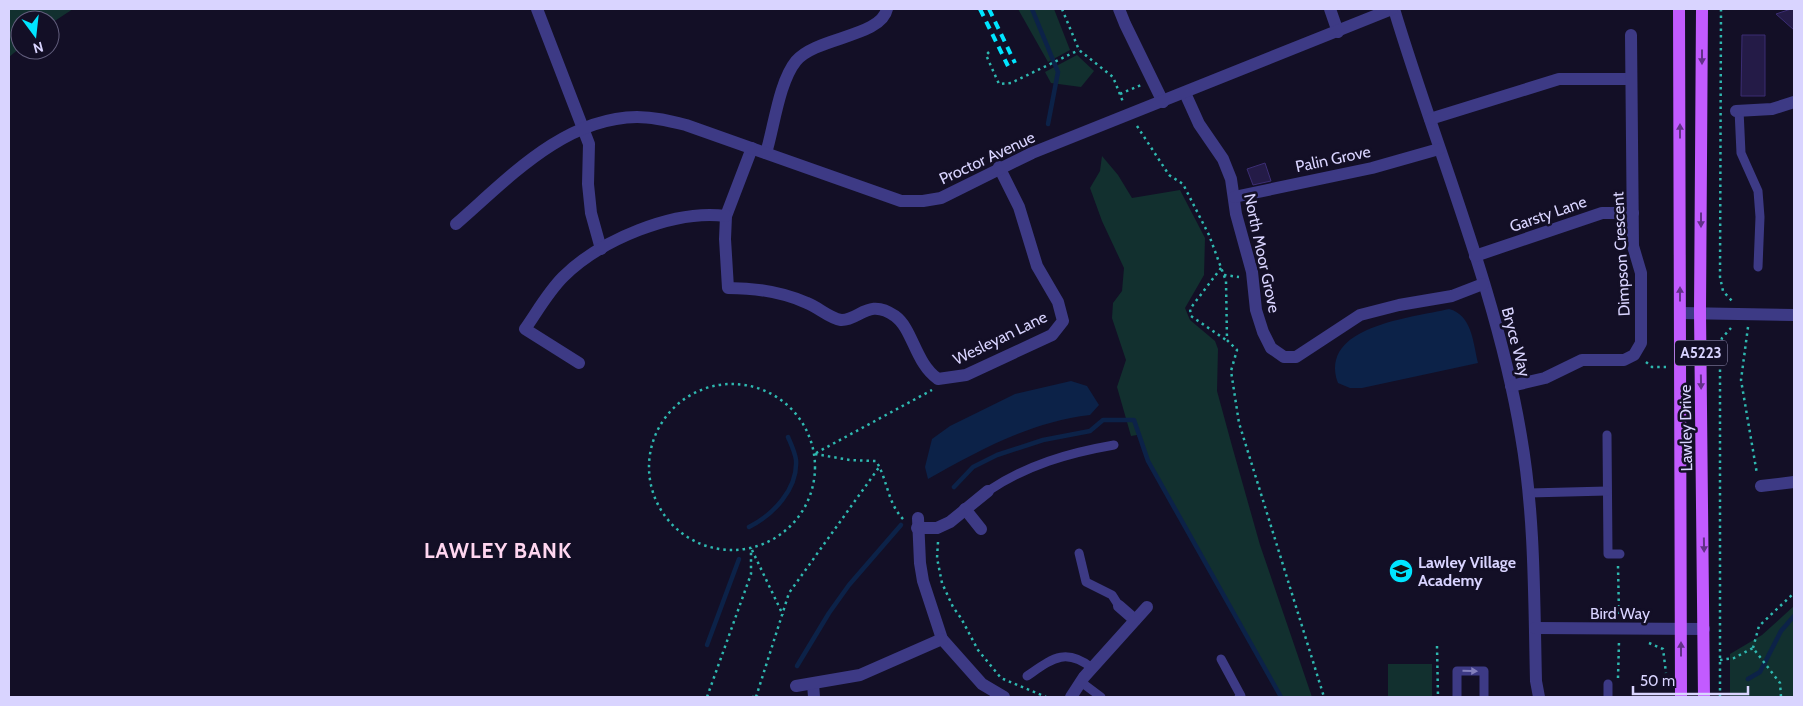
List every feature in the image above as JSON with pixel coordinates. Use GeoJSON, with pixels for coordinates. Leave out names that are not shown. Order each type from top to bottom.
{"type":"FeatureCollection","features":[{"type":"Feature","properties":{"kind":"main road","name":"Lawley Drive"},"geometry":{"type":"LineString","coordinates":[[1679,9],[1681,697]]}},
{"type":"Feature","properties":{"kind":"main road","name":"Lawley Drive"},"geometry":{"type":"LineString","coordinates":[[1702,9],[1700,312],[1704,697]]}},
{"type":"Feature","properties":{"kind":"street"},"geometry":{"type":"LineString","coordinates":[[537,9],[589,144],[588,184],[591,214],[601,249]]}},
{"type":"Feature","properties":{"kind":"street"},"geometry":{"type":"LineString","coordinates":[[766,153],[787,75],[795,63],[803,54],[818,45],[868,28],[882,21],[887,9]]}},
{"type":"Feature","properties":{"kind":"street"},"geometry":{"type":"LineString","coordinates":[[1119,9],[1124,24],[1163,102]]}},
{"type":"Feature","properties":{"kind":"street"},"geometry":{"type":"LineString","coordinates":[[1330,9],[1338,32]]}},
{"type":"Feature","properties":{"kind":"street","name":"Proctor Avenue"},"geometry":{"type":"LineString","coordinates":[[456,224],[537,156],[567,136],[584,128],[636,117],[661,119],[686,125],[901,201],[941,198],[999,168],[1393,9]]}},
{"type":"Feature","properties":{"kind":"street","name":"Bryce Way"},"geometry":{"type":"LineString","coordinates":[[1393,9],[1475,256],[1511,386],[1521,436],[1529,493],[1536,681],[1539,697]]}},
{"type":"Feature","properties":{"kind":"street","name":"Dimpson Crescent"},"geometry":{"type":"LineString","coordinates":[[1511,386],[1545,378],[1582,360],[1624,360],[1637,352],[1641,343],[1641,273],[1633,246],[1631,35]]}},
{"type":"Feature","properties":{"kind":"street"},"geometry":{"type":"LineString","coordinates":[[1430,119],[1559,79],[1631,79]]}},
{"type":"Feature","properties":{"kind":"street","name":"North Moor Grove"},"geometry":{"type":"LineString","coordinates":[[1184,93],[1198,124],[1223,158],[1231,179],[1252,272],[1256,310],[1271,348],[1284,357],[1296,357],[1308,351],[1322,338],[1360,315],[1399,305],[1452,296],[1483,284]]}},
{"type":"Feature","properties":{"kind":"street"},"geometry":{"type":"LineString","coordinates":[[1738,111],[1772,109],[1794,102]]}},
{"type":"Feature","properties":{"kind":"street","name":"Wesleyan Lane"},"geometry":{"type":"LineString","coordinates":[[752,148],[726,216],[725,247],[728,288],[765,290],[807,302],[836,318],[844,320],[872,309],[888,312],[897,318],[923,365],[930,374],[938,379],[966,375],[1052,335],[1063,321],[1058,302],[1037,266],[1019,207],[999,168]]}},
{"type":"Feature","properties":{"kind":"street","name":"Palin Grove"},"geometry":{"type":"LineString","coordinates":[[1234,197],[1372,168],[1439,149]]}},
{"type":"Feature","properties":{"kind":"street","name":"Garsty Lane"},"geometry":{"type":"LineString","coordinates":[[1475,256],[1602,213],[1634,213]]}},
{"type":"Feature","properties":{"kind":"street"},"geometry":{"type":"LineString","coordinates":[[579,363],[525,330],[562,278],[601,249],[650,225],[707,214],[726,216]]}},
{"type":"Feature","properties":{"kind":"street"},"geometry":{"type":"LineString","coordinates":[[1680,313],[1794,315]]}},
{"type":"Feature","properties":{"kind":"street"},"geometry":{"type":"LineString","coordinates":[[1761,486],[1794,482]]}},
{"type":"Feature","properties":{"kind":"street"},"geometry":{"type":"LineString","coordinates":[[988,491],[950,522],[937,528],[918,523],[923,582],[942,640],[982,684],[1004,697]]}},
{"type":"Feature","properties":{"kind":"street"},"geometry":{"type":"LineString","coordinates":[[965,509],[981,528]]}},
{"type":"Feature","properties":{"kind":"street"},"geometry":{"type":"LineString","coordinates":[[1119,606],[1135,620]]}},
{"type":"Feature","properties":{"kind":"street"},"geometry":{"type":"LineString","coordinates":[[1071,697],[1092,668],[1147,608]]}},
{"type":"Feature","properties":{"kind":"street","name":"Bird Way"},"geometry":{"type":"LineString","coordinates":[[1535,628],[1704,629]]}},
{"type":"Feature","properties":{"kind":"street"},"geometry":{"type":"LineString","coordinates":[[796,686],[860,675],[942,640]]}},
{"type":"Feature","properties":{"kind":"street"},"geometry":{"type":"LineString","coordinates":[[813,684],[814,697]]}},
{"type":"Feature","properties":{"kind":"lane"},"geometry":{"type":"LineString","coordinates":[[1738,111],[1741,153],[1758,191],[1760,217],[1758,267]]}},
{"type":"Feature","properties":{"kind":"lane"},"geometry":{"type":"LineString","coordinates":[[1607,435],[1608,554],[1619,554]]}},
{"type":"Feature","properties":{"kind":"lane"},"geometry":{"type":"LineString","coordinates":[[988,491],[1034,465],[1074,452],[1114,445]]}},
{"type":"Feature","properties":{"kind":"lane"},"geometry":{"type":"LineString","coordinates":[[1529,493],[1607,491]]}},
{"type":"Feature","properties":{"kind":"lane"},"geometry":{"type":"LineString","coordinates":[[1079,553],[1086,582],[1112,596],[1119,606]]}},
{"type":"Feature","properties":{"kind":"lane"},"geometry":{"type":"LineString","coordinates":[[1027,676],[1048,662],[1064,655],[1079,658],[1092,668]]}},
{"type":"Feature","properties":{"kind":"lane"},"geometry":{"type":"LineString","coordinates":[[1221,660],[1241,696],[1239,697]]}},
{"type":"Feature","properties":{"kind":"lane"},"geometry":{"type":"LineString","coordinates":[[1457,697],[1457,671],[1484,671],[1484,697]]}},
{"type":"Feature","properties":{"kind":"lane"},"geometry":{"type":"LineString","coordinates":[[1081,682],[1101,697]]}},
{"type":"Feature","properties":{"kind":"lane"},"geometry":{"type":"LineString","coordinates":[[1608,684],[1608,697]]}},
{"type":"Feature","properties":{"kind":"path"},"geometry":{"type":"LineString","coordinates":[[1062,9],[1079,50],[1113,77],[1129,115],[1170,175],[1183,184],[1210,235],[1226,281],[1227,340]]}},
{"type":"Feature","properties":{"kind":"path"},"geometry":{"type":"LineString","coordinates":[[1721,9],[1720,277],[1723,291],[1732,299]]}},
{"type":"Feature","properties":{"kind":"path"},"geometry":{"type":"LineString","coordinates":[[989,52],[986,55],[999,84],[1011,83],[1079,50]]}},
{"type":"Feature","properties":{"kind":"path"},"geometry":{"type":"LineString","coordinates":[[1120,94],[1145,84]]}},
{"type":"Feature","properties":{"kind":"path"},"geometry":{"type":"LineString","coordinates":[[1221,268],[1190,309],[1191,316],[1227,340],[1237,350],[1231,371],[1239,423],[1324,697]]}},
{"type":"Feature","properties":{"kind":"path"},"geometry":{"type":"LineString","coordinates":[[1748,313],[1741,380],[1756,468],[1761,486]]}},
{"type":"Feature","properties":{"kind":"path"},"geometry":{"type":"LineString","coordinates":[[1720,697],[1720,344],[1722,338],[1731,328]]}},
{"type":"Feature","properties":{"kind":"path"},"geometry":{"type":"LineString","coordinates":[[738,384],[765,391],[788,406],[806,427],[815,454],[816,474],[813,488],[802,513],[788,529],[771,541],[751,548],[731,551],[710,548],[691,539],[669,522],[655,498],[649,471],[652,443],[665,418],[685,399],[710,387],[738,384]]}},
{"type":"Feature","properties":{"kind":"path"},"geometry":{"type":"LineString","coordinates":[[815,454],[938,387]]}},
{"type":"Feature","properties":{"kind":"path"},"geometry":{"type":"LineString","coordinates":[[815,454],[850,460],[876,461],[880,466],[894,509],[908,524],[918,523]]}},
{"type":"Feature","properties":{"kind":"path"},"geometry":{"type":"LineString","coordinates":[[752,697],[757,697],[790,592],[880,466]]}},
{"type":"Feature","properties":{"kind":"path"},"geometry":{"type":"LineString","coordinates":[[937,528],[937,558],[942,582],[953,606],[978,650],[1001,678],[1046,697]]}},
{"type":"Feature","properties":{"kind":"path"},"geometry":{"type":"LineString","coordinates":[[751,548],[783,615]]}},
{"type":"Feature","properties":{"kind":"path"},"geometry":{"type":"LineString","coordinates":[[707,697],[751,574],[751,548]]}},
{"type":"Feature","properties":{"kind":"path"},"geometry":{"type":"LineString","coordinates":[[1619,554],[1619,614]]}},
{"type":"Feature","properties":{"kind":"path"},"geometry":{"type":"LineString","coordinates":[[1720,660],[1734,658],[1752,648],[1759,626],[1794,593]]}},
{"type":"Feature","properties":{"kind":"path"},"geometry":{"type":"LineString","coordinates":[[1608,684],[1618,684],[1619,639]]}},
{"type":"Feature","properties":{"kind":"path"},"geometry":{"type":"LineString","coordinates":[[1649,644],[1663,649],[1666,674]]}},
{"type":"Feature","properties":{"kind":"path"},"geometry":{"type":"LineString","coordinates":[[1437,646],[1438,697]]}},
{"type":"Feature","properties":{"kind":"path"},"geometry":{"type":"LineString","coordinates":[[1752,648],[1780,683],[1781,697]]}},
{"type":"Feature","properties":{"kind":"green space"},"geometry":{"type":"Polygon","coordinates":[[[9,9],[73,9],[60,17],[60,10],[10,10],[9,57],[9,9]]]}},
{"type":"Feature","properties":{"kind":"green space"},"geometry":{"type":"Polygon","coordinates":[[[1018,9],[1054,9],[1070,50],[1048,62],[1018,9]]]}},
{"type":"Feature","properties":{"kind":"green space"},"geometry":{"type":"Polygon","coordinates":[[[1077,55],[1094,71],[1081,87],[1051,83],[1045,72],[1077,55]]]}},
{"type":"Feature","properties":{"kind":"green space"},"geometry":{"type":"Polygon","coordinates":[[[1102,156],[1118,175],[1132,198],[1180,190],[1205,238],[1204,275],[1185,308],[1190,320],[1215,341],[1218,349],[1217,391],[1260,545],[1312,697],[1281,697],[1148,461],[1137,435],[1131,436],[1117,387],[1126,360],[1112,318],[1113,303],[1122,291],[1124,268],[1102,221],[1090,188],[1100,171],[1102,156]]]}},
{"type":"Feature","properties":{"kind":"green space"},"geometry":{"type":"Polygon","coordinates":[[[1794,606],[1794,697],[1730,697],[1730,654],[1762,635],[1794,606]]]}},
{"type":"Feature","properties":{"kind":"green space"},"geometry":{"type":"Polygon","coordinates":[[[1388,664],[1432,664],[1432,697],[1388,697],[1388,664]]]}},
{"type":"Feature","properties":{"kind":"water"},"geometry":{"type":"Polygon","coordinates":[[[1449,309],[1457,312],[1467,323],[1473,338],[1478,363],[1362,388],[1350,388],[1338,383],[1335,364],[1342,349],[1354,337],[1392,321],[1449,309]]]}},
{"type":"Feature","properties":{"kind":"water"},"geometry":{"type":"Polygon","coordinates":[[[1071,381],[1087,386],[1099,405],[1090,415],[1047,424],[1026,431],[986,448],[928,479],[925,467],[932,439],[950,426],[1015,394],[1071,381]]]}},
{"type":"Feature","properties":{"kind":"building"},"geometry":{"type":"Polygon","coordinates":[[[1794,9],[1794,30],[1776,14],[1794,9]]]}},
{"type":"Feature","properties":{"kind":"building"},"geometry":{"type":"Polygon","coordinates":[[[1742,35],[1765,35],[1765,96],[1741,96],[1742,35]]]}},
{"type":"Feature","properties":{"kind":"building"},"geometry":{"type":"Polygon","coordinates":[[[1265,163],[1271,181],[1253,185],[1247,169],[1265,163]]]}},
{"type":"Feature","properties":{"kind":"waterway"},"geometry":{"type":"LineString","coordinates":[[1032,9],[1058,72],[1048,124]]}},
{"type":"Feature","properties":{"kind":"waterway"},"geometry":{"type":"LineString","coordinates":[[954,487],[973,467],[997,455],[1043,440],[1090,431],[1103,420],[1134,420],[1148,461],[1281,697]]}},
{"type":"Feature","properties":{"kind":"waterway"},"geometry":{"type":"LineString","coordinates":[[749,527],[767,516],[775,508],[793,481],[796,471],[796,460],[788,437]]}},
{"type":"Feature","properties":{"kind":"waterway"},"geometry":{"type":"LineString","coordinates":[[797,666],[829,613],[849,585],[901,525]]}},
{"type":"Feature","properties":{"kind":"waterway"},"geometry":{"type":"LineString","coordinates":[[707,645],[739,559]]}},
{"type":"Feature","properties":{"kind":"waterway"},"geometry":{"type":"LineString","coordinates":[[1748,679],[1760,672],[1781,631],[1794,616]]}},
{"type":"Feature","properties":{"kind":"railway"},"geometry":{"type":"LineString","coordinates":[[980,9],[1008,66]]}},
{"type":"Feature","properties":{"kind":"railway"},"geometry":{"type":"LineString","coordinates":[[989,9],[1015,63]]}},
{"type":"Feature","properties":{"kind":"place","name":"Lawley Village Academy"},"geometry":{"type":"Point","coordinates":[1401,571]}},
{"type":"Feature","properties":{"kind":"district","name":"LAWLEY BANK"},"geometry":{"type":"Point","coordinates":[498,550]}}]}
